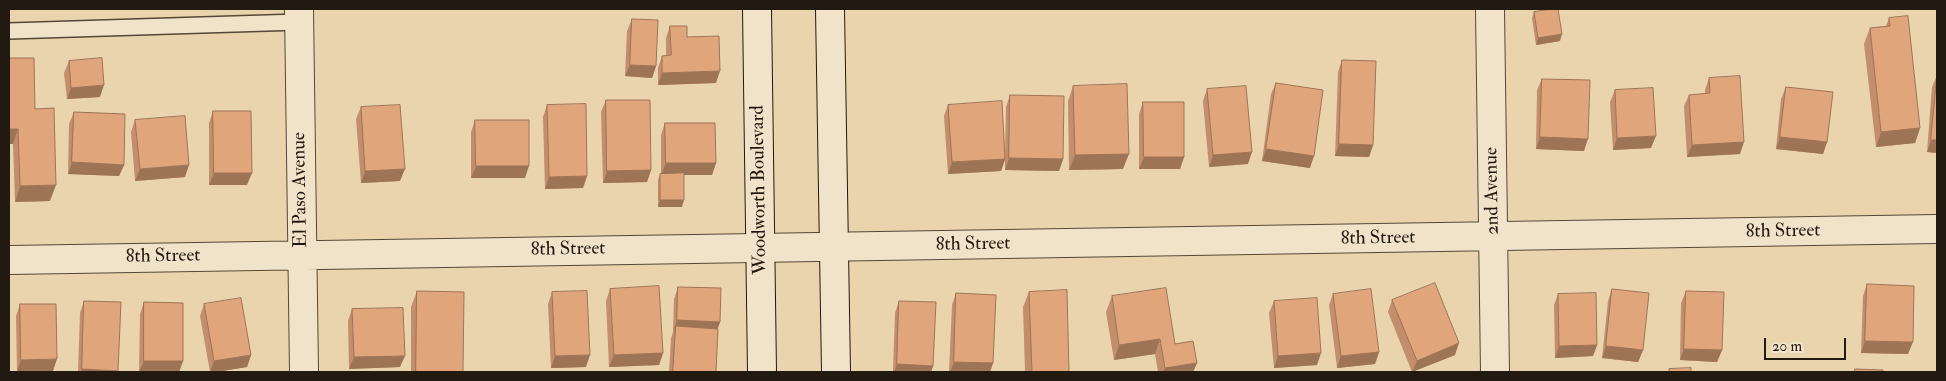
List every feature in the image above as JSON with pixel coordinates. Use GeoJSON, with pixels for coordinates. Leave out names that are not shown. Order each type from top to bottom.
{"type":"FeatureCollection","features":[{"type":"Feature","properties":{"kind":"street","name":"Woodworth Boulevard"},"geometry":{"type":"LineString","coordinates":[[757,9],[762,372]]}},
{"type":"Feature","properties":{"kind":"street"},"geometry":{"type":"LineString","coordinates":[[830,9],[836,372]]}},
{"type":"Feature","properties":{"kind":"street","name":"2nd Avenue"},"geometry":{"type":"LineString","coordinates":[[1490,9],[1495,372]]}},
{"type":"Feature","properties":{"kind":"street","name":"El Paso Avenue"},"geometry":{"type":"LineString","coordinates":[[299,15],[304,372]]}},
{"type":"Feature","properties":{"kind":"street","name":"8th Street"},"geometry":{"type":"LineString","coordinates":[[9,260],[1937,229]]}},
{"type":"Feature","properties":{"kind":"lane"},"geometry":{"type":"LineString","coordinates":[[9,31],[299,15]]}},
{"type":"Feature","properties":{"kind":"building"},"geometry":{"type":"Polygon","coordinates":[[[1558,9],[1562,34],[1538,38],[1534,12],[1558,9]]]}},
{"type":"Feature","properties":{"kind":"building"},"geometry":{"type":"Polygon","coordinates":[[[1908,16],[1920,128],[1881,132],[1870,28],[1890,26],[1889,18],[1908,16]]]}},
{"type":"Feature","properties":{"kind":"building"},"geometry":{"type":"Polygon","coordinates":[[[632,19],[658,20],[656,66],[630,65],[632,19]]]}},
{"type":"Feature","properties":{"kind":"building"},"geometry":{"type":"Polygon","coordinates":[[[670,26],[687,26],[687,37],[719,36],[720,71],[662,73],[662,56],[671,55],[670,26]]]}},
{"type":"Feature","properties":{"kind":"building"},"geometry":{"type":"Polygon","coordinates":[[[9,58],[34,58],[35,109],[54,108],[56,185],[20,186],[18,129],[9,129],[9,58]]]}},
{"type":"Feature","properties":{"kind":"building"},"geometry":{"type":"Polygon","coordinates":[[[102,58],[104,85],[71,88],[69,61],[102,58]]]}},
{"type":"Feature","properties":{"kind":"building"},"geometry":{"type":"Polygon","coordinates":[[[1342,60],[1376,61],[1373,145],[1339,144],[1342,60]]]}},
{"type":"Feature","properties":{"kind":"building"},"geometry":{"type":"Polygon","coordinates":[[[1937,75],[1937,140],[1931,140],[1937,75]]]}},
{"type":"Feature","properties":{"kind":"building"},"geometry":{"type":"Polygon","coordinates":[[[1740,76],[1744,142],[1692,145],[1689,95],[1710,93],[1709,78],[1740,76]]]}},
{"type":"Feature","properties":{"kind":"building"},"geometry":{"type":"Polygon","coordinates":[[[1542,79],[1590,80],[1588,139],[1540,137],[1542,79]]]}},
{"type":"Feature","properties":{"kind":"building"},"geometry":{"type":"Polygon","coordinates":[[[1276,83],[1323,90],[1314,156],[1266,149],[1276,83]]]}},
{"type":"Feature","properties":{"kind":"building"},"geometry":{"type":"Polygon","coordinates":[[[1127,84],[1129,154],[1075,155],[1073,86],[1127,84]]]}},
{"type":"Feature","properties":{"kind":"building"},"geometry":{"type":"Polygon","coordinates":[[[1246,86],[1252,152],[1213,155],[1207,89],[1246,86]]]}},
{"type":"Feature","properties":{"kind":"building"},"geometry":{"type":"Polygon","coordinates":[[[1786,87],[1833,92],[1827,142],[1780,137],[1786,87]]]}},
{"type":"Feature","properties":{"kind":"building"},"geometry":{"type":"Polygon","coordinates":[[[1653,88],[1656,136],[1617,138],[1615,90],[1653,88]]]}},
{"type":"Feature","properties":{"kind":"building"},"geometry":{"type":"Polygon","coordinates":[[[1010,95],[1064,96],[1063,159],[1009,158],[1010,95]]]}},
{"type":"Feature","properties":{"kind":"building"},"geometry":{"type":"Polygon","coordinates":[[[606,100],[650,100],[651,170],[607,171],[606,100]]]}},
{"type":"Feature","properties":{"kind":"building"},"geometry":{"type":"Polygon","coordinates":[[[1002,101],[1005,159],[952,162],[948,105],[1002,101]]]}},
{"type":"Feature","properties":{"kind":"building"},"geometry":{"type":"Polygon","coordinates":[[[1143,102],[1184,102],[1184,157],[1144,157],[1143,102]]]}},
{"type":"Feature","properties":{"kind":"building"},"geometry":{"type":"Polygon","coordinates":[[[586,104],[587,176],[549,177],[547,105],[586,104]]]}},
{"type":"Feature","properties":{"kind":"building"},"geometry":{"type":"Polygon","coordinates":[[[400,105],[405,169],[365,171],[361,107],[400,105]]]}},
{"type":"Feature","properties":{"kind":"building"},"geometry":{"type":"Polygon","coordinates":[[[213,111],[251,111],[252,173],[214,173],[213,111]]]}},
{"type":"Feature","properties":{"kind":"building"},"geometry":{"type":"Polygon","coordinates":[[[74,112],[125,114],[124,165],[72,162],[74,112]]]}},
{"type":"Feature","properties":{"kind":"building"},"geometry":{"type":"Polygon","coordinates":[[[185,116],[189,165],[140,169],[135,120],[185,116]]]}},
{"type":"Feature","properties":{"kind":"building"},"geometry":{"type":"Polygon","coordinates":[[[475,120],[529,120],[529,166],[476,166],[475,120]]]}},
{"type":"Feature","properties":{"kind":"building"},"geometry":{"type":"Polygon","coordinates":[[[665,123],[715,123],[716,163],[666,163],[665,123]]]}},
{"type":"Feature","properties":{"kind":"building"},"geometry":{"type":"Polygon","coordinates":[[[684,173],[684,200],[660,200],[660,174],[684,173]]]}},
{"type":"Feature","properties":{"kind":"building"},"geometry":{"type":"Polygon","coordinates":[[[1435,283],[1459,343],[1417,361],[1392,300],[1435,283]]]}},
{"type":"Feature","properties":{"kind":"building"},"geometry":{"type":"Polygon","coordinates":[[[1867,284],[1914,286],[1913,342],[1865,341],[1867,284]]]}},
{"type":"Feature","properties":{"kind":"building"},"geometry":{"type":"Polygon","coordinates":[[[659,286],[663,353],[614,355],[610,289],[659,286]]]}},
{"type":"Feature","properties":{"kind":"building"},"geometry":{"type":"Polygon","coordinates":[[[678,287],[721,288],[720,322],[677,320],[678,287]]]}},
{"type":"Feature","properties":{"kind":"building"},"geometry":{"type":"Polygon","coordinates":[[[1166,288],[1175,344],[1193,341],[1197,363],[1165,368],[1160,339],[1119,345],[1112,296],[1166,288]]]}},
{"type":"Feature","properties":{"kind":"building"},"geometry":{"type":"Polygon","coordinates":[[[1371,289],[1379,352],[1341,356],[1333,294],[1371,289]]]}},
{"type":"Feature","properties":{"kind":"building"},"geometry":{"type":"Polygon","coordinates":[[[1612,289],[1649,293],[1643,350],[1606,346],[1612,289]]]}},
{"type":"Feature","properties":{"kind":"building"},"geometry":{"type":"Polygon","coordinates":[[[1067,290],[1069,372],[1032,372],[1029,292],[1067,290]]]}},
{"type":"Feature","properties":{"kind":"building"},"geometry":{"type":"Polygon","coordinates":[[[417,291],[464,292],[463,372],[416,372],[417,291]]]}},
{"type":"Feature","properties":{"kind":"building"},"geometry":{"type":"Polygon","coordinates":[[[587,291],[590,355],[555,356],[552,292],[587,291]]]}},
{"type":"Feature","properties":{"kind":"building"},"geometry":{"type":"Polygon","coordinates":[[[1686,291],[1724,292],[1722,350],[1684,349],[1686,291]]]}},
{"type":"Feature","properties":{"kind":"building"},"geometry":{"type":"Polygon","coordinates":[[[956,293],[996,295],[993,363],[954,362],[956,293]]]}},
{"type":"Feature","properties":{"kind":"building"},"geometry":{"type":"Polygon","coordinates":[[[1596,293],[1597,345],[1559,346],[1558,294],[1596,293]]]}},
{"type":"Feature","properties":{"kind":"building"},"geometry":{"type":"Polygon","coordinates":[[[241,298],[251,355],[214,361],[204,304],[241,298]]]}},
{"type":"Feature","properties":{"kind":"building"},"geometry":{"type":"Polygon","coordinates":[[[1317,298],[1321,353],[1278,356],[1274,301],[1317,298]]]}},
{"type":"Feature","properties":{"kind":"building"},"geometry":{"type":"Polygon","coordinates":[[[84,301],[121,302],[118,371],[82,369],[84,301]]]}},
{"type":"Feature","properties":{"kind":"building"},"geometry":{"type":"Polygon","coordinates":[[[899,301],[936,302],[933,366],[897,364],[899,301]]]}},
{"type":"Feature","properties":{"kind":"building"},"geometry":{"type":"Polygon","coordinates":[[[144,302],[183,303],[183,361],[144,361],[144,302]]]}},
{"type":"Feature","properties":{"kind":"building"},"geometry":{"type":"Polygon","coordinates":[[[20,304],[56,304],[57,359],[21,360],[20,304]]]}},
{"type":"Feature","properties":{"kind":"building"},"geometry":{"type":"Polygon","coordinates":[[[403,308],[405,356],[354,357],[352,309],[403,308]]]}},
{"type":"Feature","properties":{"kind":"building"},"geometry":{"type":"Polygon","coordinates":[[[676,326],[718,329],[716,372],[673,372],[676,326]]]}},
{"type":"Feature","properties":{"kind":"building"},"geometry":{"type":"Polygon","coordinates":[[[1691,368],[1691,372],[1669,372],[1669,369],[1691,368]]]}},
{"type":"Feature","properties":{"kind":"building"},"geometry":{"type":"Polygon","coordinates":[[[1855,369],[1883,370],[1883,372],[1855,372],[1855,369]]]}}]}
